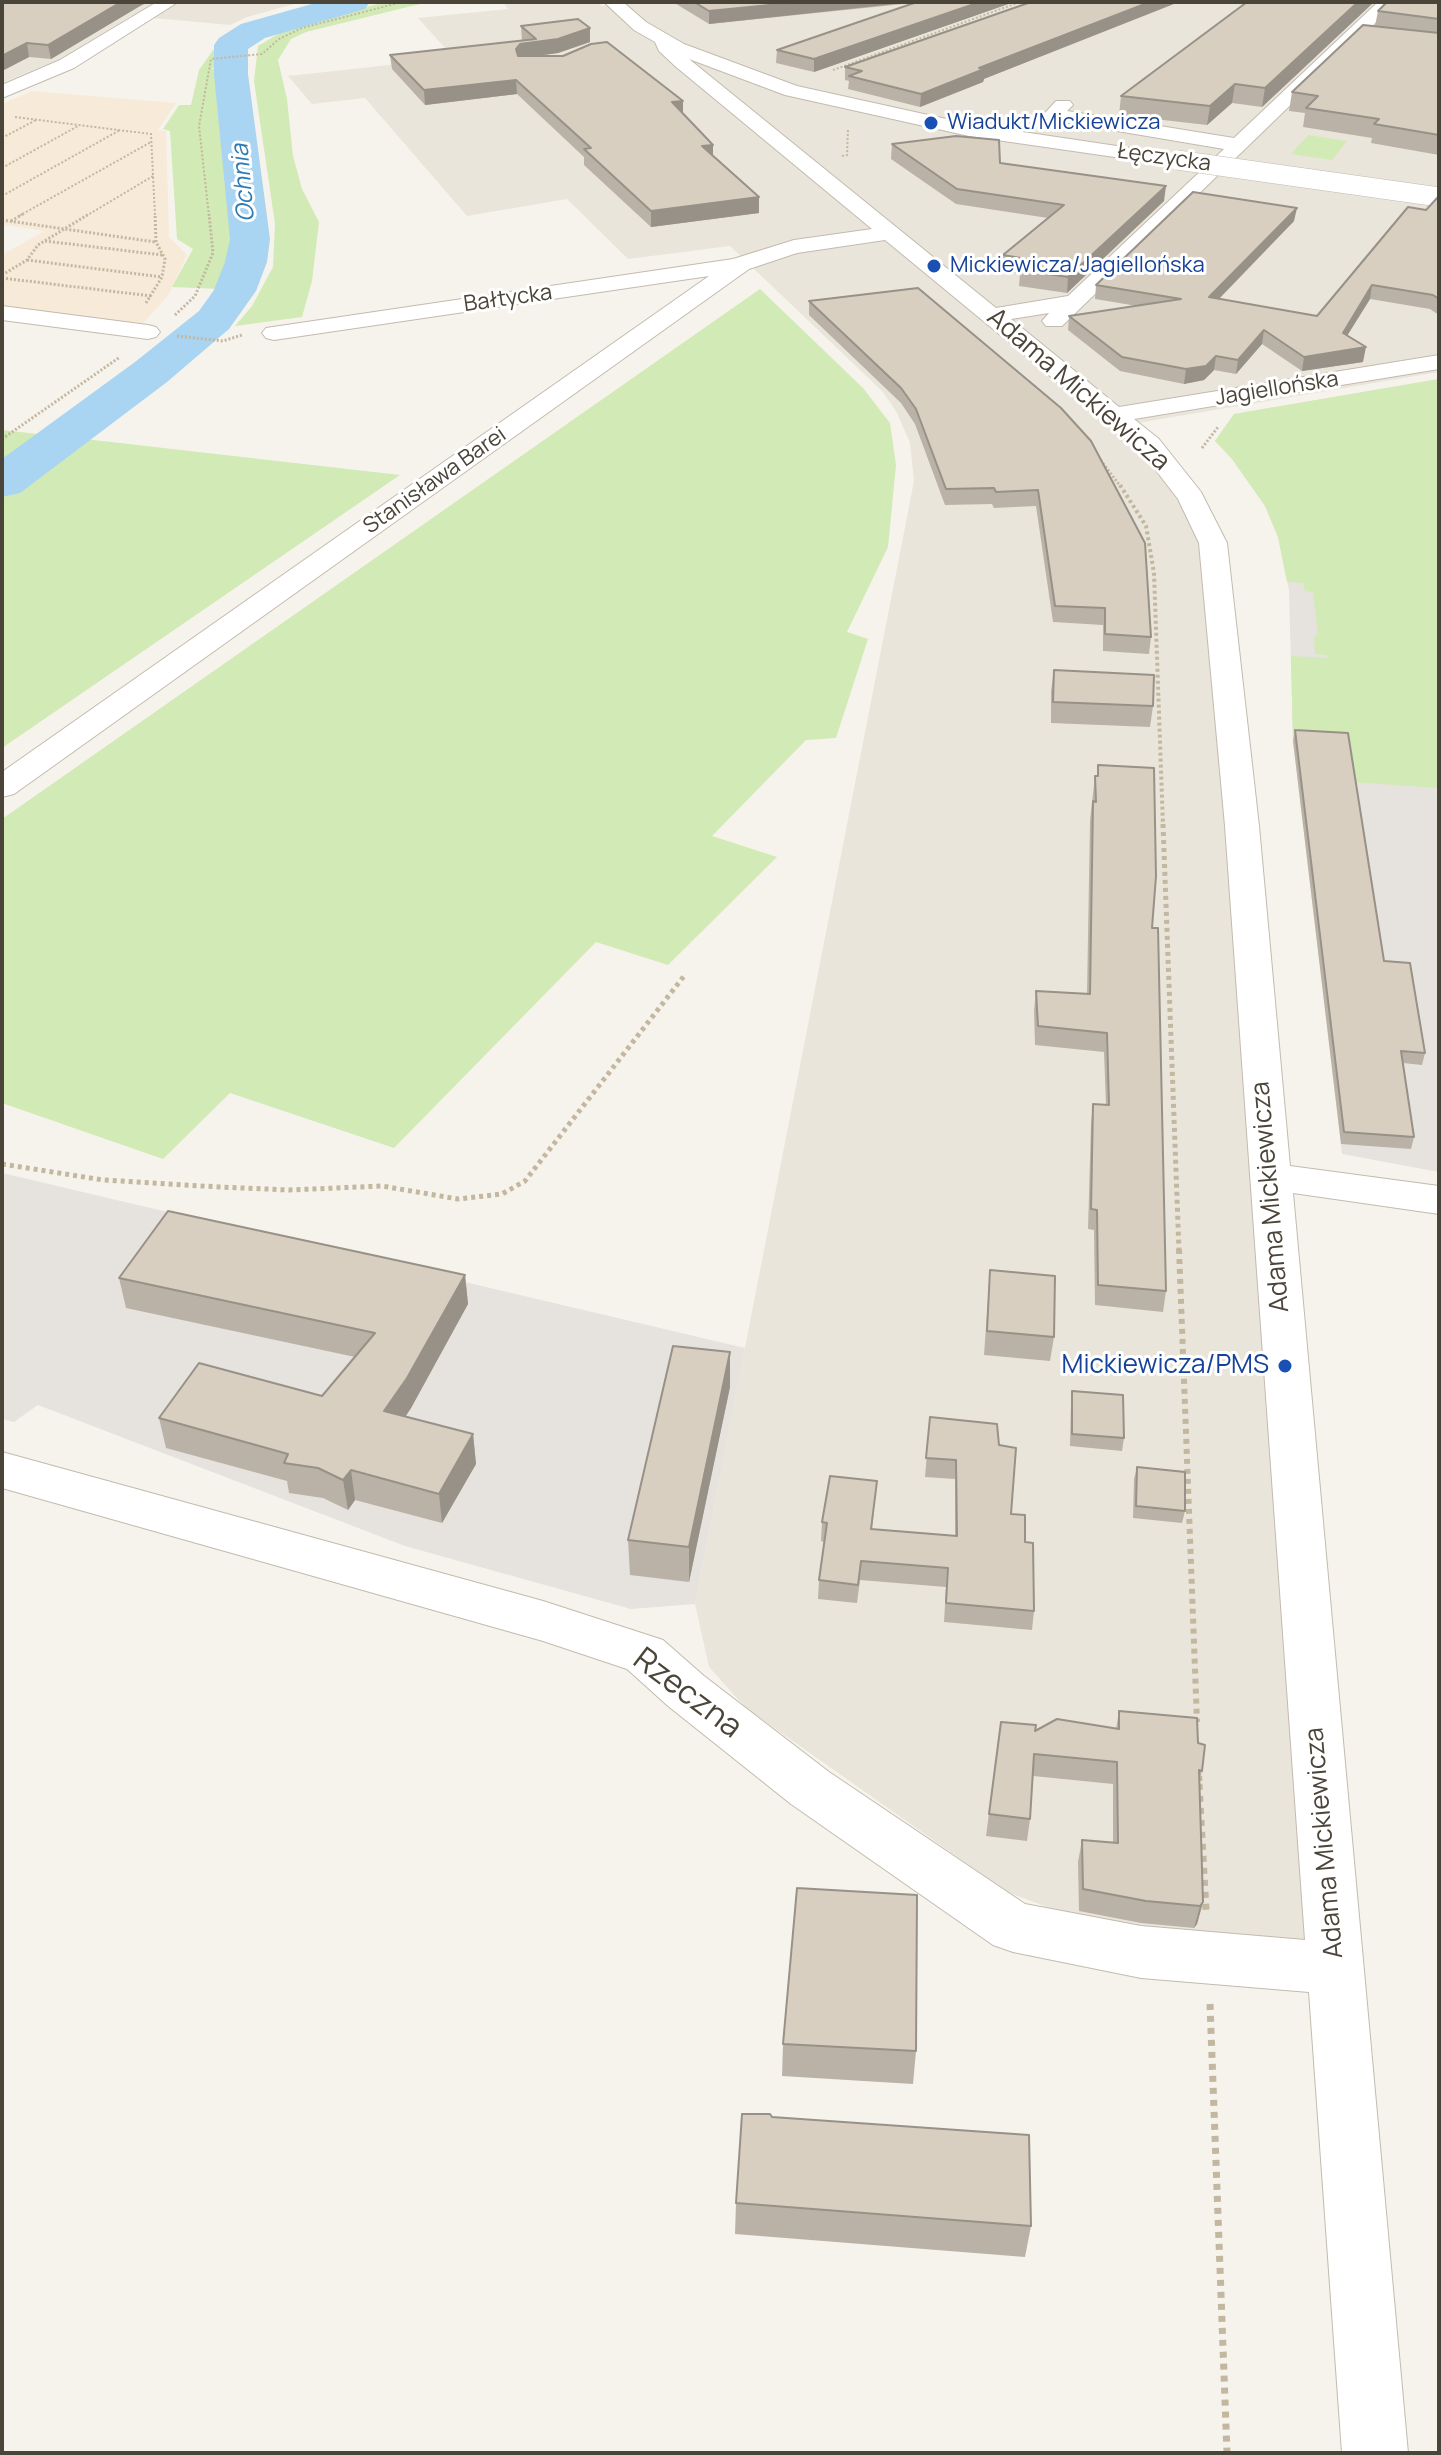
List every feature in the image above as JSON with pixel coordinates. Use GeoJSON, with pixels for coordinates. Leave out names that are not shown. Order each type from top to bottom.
{"type":"FeatureCollection","features":[{"type":"Feature","properties":{"kind":"street"},"geometry":{"type":"LineString","coordinates":[[2,92],[95,49],[169,2]]}},
{"type":"Feature","properties":{"kind":"street"},"geometry":{"type":"LineString","coordinates":[[1015,332],[1048,325],[1075,302],[1388,2]]}},
{"type":"Feature","properties":{"kind":"street"},"geometry":{"type":"LineString","coordinates":[[616,4],[646,3]]}},
{"type":"Feature","properties":{"kind":"street","name":"Adama Mickiewicza"},"geometry":{"type":"LineString","coordinates":[[616,4],[640,26],[664,40],[665,47],[681,62],[738,108],[782,111],[806,161],[1015,332],[1102,431],[1164,460],[1196,506],[1213,543],[1242,826],[1375,2453]]}},
{"type":"Feature","properties":{"kind":"street"},"geometry":{"type":"LineString","coordinates":[[1354,34],[1383,38]]}},
{"type":"Feature","properties":{"kind":"street"},"geometry":{"type":"LineString","coordinates":[[632,44],[664,40],[738,73],[782,111]]}},
{"type":"Feature","properties":{"kind":"street"},"geometry":{"type":"LineString","coordinates":[[782,111],[827,75]]}},
{"type":"Feature","properties":{"kind":"street"},"geometry":{"type":"LineString","coordinates":[[738,108],[742,101],[752,97],[782,111],[858,108]]}},
{"type":"Feature","properties":{"kind":"street"},"geometry":{"type":"LineString","coordinates":[[1063,105],[1053,115],[1239,145]]}},
{"type":"Feature","properties":{"kind":"street","name":"Łęczycka"},"geometry":{"type":"LineString","coordinates":[[858,108],[995,134],[1439,197]]}},
{"type":"Feature","properties":{"kind":"street","name":"Stanisława Barei"},"geometry":{"type":"LineString","coordinates":[[2,787],[741,264],[794,247],[892,232]]}},
{"type":"Feature","properties":{"kind":"street","name":"Bałtycka"},"geometry":{"type":"LineString","coordinates":[[262,333],[741,264]]}},
{"type":"Feature","properties":{"kind":"street"},"geometry":{"type":"LineString","coordinates":[[994,315],[1075,302]]}},
{"type":"Feature","properties":{"kind":"street"},"geometry":{"type":"LineString","coordinates":[[2,313],[157,328]]}},
{"type":"Feature","properties":{"kind":"street","name":"Jagiellońska"},"geometry":{"type":"LineString","coordinates":[[1102,431],[1439,362]]}},
{"type":"Feature","properties":{"kind":"street"},"geometry":{"type":"LineString","coordinates":[[1269,1176],[1439,1200]]}},
{"type":"Feature","properties":{"kind":"street","name":"Rzeczna"},"geometry":{"type":"LineString","coordinates":[[2,1470],[543,1621],[645,1654],[686,1691],[810,1788],[1013,1927],[1141,1952],[1335,1968]]}},
{"type":"Feature","properties":{"kind":"path"},"geometry":{"type":"LineString","coordinates":[[157,328],[195,296],[213,253],[199,126],[211,59],[262,54],[279,39],[302,28],[402,2]]}},
{"type":"Feature","properties":{"kind":"path"},"geometry":{"type":"LineString","coordinates":[[827,75],[1020,2]]}},
{"type":"Feature","properties":{"kind":"path"},"geometry":{"type":"LineString","coordinates":[[827,75],[1026,2]]}},
{"type":"Feature","properties":{"kind":"path"},"geometry":{"type":"LineString","coordinates":[[806,161],[847,155],[848,116],[858,108]]}},
{"type":"Feature","properties":{"kind":"path"},"geometry":{"type":"LineString","coordinates":[[10,116],[151,134],[156,242],[165,259],[162,277],[144,304]]}},
{"type":"Feature","properties":{"kind":"path"},"geometry":{"type":"LineString","coordinates":[[2,138],[37,120]]}},
{"type":"Feature","properties":{"kind":"path"},"geometry":{"type":"LineString","coordinates":[[2,168],[81,125]]}},
{"type":"Feature","properties":{"kind":"path"},"geometry":{"type":"LineString","coordinates":[[2,196],[120,130]]}},
{"type":"Feature","properties":{"kind":"path"},"geometry":{"type":"LineString","coordinates":[[11,221],[151,142]]}},
{"type":"Feature","properties":{"kind":"path"},"geometry":{"type":"LineString","coordinates":[[2,276],[27,260],[44,241],[153,176]]}},
{"type":"Feature","properties":{"kind":"path"},"geometry":{"type":"LineString","coordinates":[[2,220],[156,242]]}},
{"type":"Feature","properties":{"kind":"path"},"geometry":{"type":"LineString","coordinates":[[44,241],[163,255]]}},
{"type":"Feature","properties":{"kind":"path"},"geometry":{"type":"LineString","coordinates":[[27,260],[162,277]]}},
{"type":"Feature","properties":{"kind":"path"},"geometry":{"type":"LineString","coordinates":[[2,276],[152,296]]}},
{"type":"Feature","properties":{"kind":"path"},"geometry":{"type":"LineString","coordinates":[[187,337],[223,341],[262,333]]}},
{"type":"Feature","properties":{"kind":"path"},"geometry":{"type":"LineString","coordinates":[[2,439],[131,350]]}},
{"type":"Feature","properties":{"kind":"path"},"geometry":{"type":"LineString","coordinates":[[1102,431],[1110,469],[1146,526],[1154,573],[1197,1738]]}},
{"type":"Feature","properties":{"kind":"path"},"geometry":{"type":"LineString","coordinates":[[2,1164],[103,1180],[219,1187],[289,1190],[382,1186],[458,1199],[502,1194],[525,1181],[684,976]]}},
{"type":"Feature","properties":{"kind":"path"},"geometry":{"type":"LineString","coordinates":[[1199,1770],[1227,2453]]}},
{"type":"Feature","properties":{"kind":"shaded area"},"geometry":{"type":"Polygon","coordinates":[[[2,2],[301,2],[230,25],[131,16],[64,57],[2,83],[2,2]]]}},
{"type":"Feature","properties":{"kind":"shaded area"},"geometry":{"type":"Polygon","coordinates":[[[503,2],[597,2],[602,6],[627,2],[1439,2],[1439,372],[1120,426],[1160,463],[1183,502],[1208,561],[1307,1947],[1101,1927],[1007,1892],[746,1708],[709,1667],[695,1604],[914,481],[910,443],[896,411],[882,391],[730,246],[628,259],[567,199],[467,216],[365,98],[312,104],[288,76],[454,58],[418,18],[508,9],[503,2]]]}},
{"type":"Feature","properties":{"kind":"shaded area"},"geometry":{"type":"Polygon","coordinates":[[[32,91],[176,103],[158,130],[166,131],[169,237],[187,255],[169,294],[138,329],[2,311],[2,255],[44,231],[2,224],[2,104],[32,91]]]}},
{"type":"Feature","properties":{"kind":"shaded area"},"geometry":{"type":"Polygon","coordinates":[[[1439,379],[1439,1172],[1342,1154],[1293,741],[1289,590],[1278,537],[1265,506],[1232,459],[1215,441],[1234,414],[1439,379]]]}},
{"type":"Feature","properties":{"kind":"shaded area"},"geometry":{"type":"Polygon","coordinates":[[[2,1173],[745,1348],[695,1604],[631,1609],[405,1546],[38,1405],[14,1422],[2,1419],[2,1173]]]}},
{"type":"Feature","properties":{"kind":"green space"},"geometry":{"type":"Polygon","coordinates":[[[385,2],[428,2],[306,32],[291,39],[278,60],[287,99],[293,156],[302,189],[319,222],[312,281],[302,317],[235,326],[252,306],[273,267],[275,224],[254,81],[258,46],[288,28],[385,2]]]}},
{"type":"Feature","properties":{"kind":"green space"},"geometry":{"type":"Polygon","coordinates":[[[220,49],[216,67],[211,69],[221,69],[225,90],[228,154],[240,224],[239,246],[234,267],[221,289],[172,287],[193,249],[177,239],[170,131],[163,129],[179,105],[191,105],[199,70],[213,50],[220,49]]]}},
{"type":"Feature","properties":{"kind":"green space"},"geometry":{"type":"Polygon","coordinates":[[[1308,135],[1347,141],[1332,160],[1291,154],[1308,135]]]}},
{"type":"Feature","properties":{"kind":"green space"},"geometry":{"type":"Polygon","coordinates":[[[760,289],[863,388],[890,423],[896,465],[888,547],[847,632],[868,639],[836,738],[806,740],[712,836],[777,857],[668,965],[596,942],[394,1148],[230,1093],[163,1159],[2,1103],[2,819],[760,289]]]}},
{"type":"Feature","properties":{"kind":"green space"},"geometry":{"type":"Polygon","coordinates":[[[1439,379],[1439,788],[1352,782],[1346,744],[1293,741],[1291,656],[1327,658],[1327,655],[1315,654],[1314,637],[1318,634],[1313,592],[1305,591],[1303,583],[1287,582],[1278,537],[1265,506],[1232,459],[1215,441],[1234,414],[1439,379]]]}},
{"type":"Feature","properties":{"kind":"green space"},"geometry":{"type":"Polygon","coordinates":[[[2,430],[47,435],[2,467],[2,430]]]}},
{"type":"Feature","properties":{"kind":"green space"},"geometry":{"type":"Polygon","coordinates":[[[76,438],[400,475],[2,748],[2,494],[76,438]]]}},
{"type":"Feature","properties":{"kind":"building"},"geometry":{"type":"Polygon","coordinates":[[[121,2],[48,45],[27,43],[2,56],[2,4],[121,2]]]}},
{"type":"Feature","properties":{"kind":"building"},"geometry":{"type":"Polygon","coordinates":[[[694,2],[800,2],[709,11],[694,2]]]}},
{"type":"Feature","properties":{"kind":"building"},"geometry":{"type":"Polygon","coordinates":[[[917,2],[980,2],[814,59],[777,50],[917,2]]]}},
{"type":"Feature","properties":{"kind":"building"},"geometry":{"type":"Polygon","coordinates":[[[1031,2],[1150,2],[979,68],[984,69],[921,94],[849,76],[862,71],[845,67],[1031,2]]]}},
{"type":"Feature","properties":{"kind":"building"},"geometry":{"type":"Polygon","coordinates":[[[1247,2],[1358,2],[1265,88],[1235,84],[1210,106],[1121,96],[1247,2]]]}},
{"type":"Feature","properties":{"kind":"building"},"geometry":{"type":"Polygon","coordinates":[[[1387,2],[1439,2],[1439,19],[1378,11],[1387,2]]]}},
{"type":"Feature","properties":{"kind":"building"},"geometry":{"type":"Polygon","coordinates":[[[578,19],[590,28],[558,39],[520,44],[516,49],[518,56],[563,56],[591,44],[607,42],[683,101],[672,102],[713,145],[702,146],[759,197],[651,211],[584,149],[591,148],[516,80],[424,90],[390,55],[536,39],[521,26],[578,19]]]}},
{"type":"Feature","properties":{"kind":"building"},"geometry":{"type":"Polygon","coordinates":[[[1363,25],[1439,33],[1439,135],[1374,124],[1379,119],[1306,108],[1318,96],[1292,92],[1363,25]]]}},
{"type":"Feature","properties":{"kind":"building"},"geometry":{"type":"Polygon","coordinates":[[[956,136],[999,140],[1000,163],[1166,186],[1068,277],[1021,270],[1032,260],[1003,255],[1064,205],[957,189],[892,144],[956,136]]]}},
{"type":"Feature","properties":{"kind":"building"},"geometry":{"type":"Polygon","coordinates":[[[1193,192],[1297,208],[1209,297],[1317,316],[1408,207],[1426,210],[1439,197],[1439,299],[1433,295],[1372,285],[1343,333],[1366,347],[1304,357],[1264,330],[1238,360],[1216,356],[1206,366],[1186,369],[1122,357],[1069,316],[1181,299],[1096,285],[1193,192]]]}},
{"type":"Feature","properties":{"kind":"building"},"geometry":{"type":"Polygon","coordinates":[[[918,288],[1061,408],[1091,441],[1145,543],[1151,637],[1105,634],[1105,608],[1055,606],[1038,490],[996,492],[994,488],[946,489],[916,409],[901,388],[809,301],[918,288]]]}},
{"type":"Feature","properties":{"kind":"building"},"geometry":{"type":"Polygon","coordinates":[[[1054,670],[1154,675],[1153,706],[1053,702],[1054,670]]]}},
{"type":"Feature","properties":{"kind":"building"},"geometry":{"type":"Polygon","coordinates":[[[1295,730],[1348,733],[1384,961],[1410,963],[1425,1053],[1401,1051],[1414,1137],[1344,1132],[1295,730]]]}},
{"type":"Feature","properties":{"kind":"building"},"geometry":{"type":"Polygon","coordinates":[[[1098,765],[1154,768],[1156,876],[1152,928],[1158,928],[1166,1291],[1098,1285],[1097,1210],[1091,1209],[1093,1104],[1109,1105],[1107,1033],[1038,1026],[1036,991],[1090,994],[1093,801],[1096,802],[1095,776],[1098,776],[1098,765]]]}},
{"type":"Feature","properties":{"kind":"building"},"geometry":{"type":"Polygon","coordinates":[[[168,1211],[465,1275],[407,1378],[384,1411],[473,1434],[439,1494],[351,1470],[343,1480],[318,1468],[284,1463],[288,1454],[159,1418],[199,1363],[322,1396],[375,1333],[119,1278],[168,1211]]]}},
{"type":"Feature","properties":{"kind":"building"},"geometry":{"type":"Polygon","coordinates":[[[990,1270],[1055,1276],[1054,1337],[987,1331],[990,1270]]]}},
{"type":"Feature","properties":{"kind":"building"},"geometry":{"type":"Polygon","coordinates":[[[673,1346],[730,1352],[689,1547],[628,1540],[673,1346]]]}},
{"type":"Feature","properties":{"kind":"building"},"geometry":{"type":"Polygon","coordinates":[[[1072,1391],[1123,1395],[1124,1438],[1072,1434],[1072,1391]]]}},
{"type":"Feature","properties":{"kind":"building"},"geometry":{"type":"Polygon","coordinates":[[[930,1417],[997,1424],[999,1445],[1016,1448],[1011,1514],[1025,1515],[1025,1542],[1033,1543],[1034,1611],[946,1603],[948,1568],[861,1561],[858,1585],[819,1580],[827,1523],[822,1522],[830,1476],[877,1481],[871,1529],[957,1536],[956,1460],[926,1458],[930,1417]]]}},
{"type":"Feature","properties":{"kind":"building"},"geometry":{"type":"Polygon","coordinates":[[[1137,1467],[1185,1472],[1185,1511],[1136,1506],[1137,1467]]]}},
{"type":"Feature","properties":{"kind":"building"},"geometry":{"type":"Polygon","coordinates":[[[1119,1711],[1197,1718],[1198,1743],[1205,1745],[1202,1771],[1199,1770],[1203,1902],[1200,1906],[1146,1901],[1083,1889],[1082,1840],[1118,1843],[1117,1762],[1034,1754],[1030,1819],[989,1814],[1001,1722],[1036,1725],[1035,1731],[1057,1719],[1119,1729],[1119,1711]]]}},
{"type":"Feature","properties":{"kind":"building"},"geometry":{"type":"Polygon","coordinates":[[[797,1888],[917,1895],[916,2051],[783,2044],[797,1888]]]}},
{"type":"Feature","properties":{"kind":"building"},"geometry":{"type":"Polygon","coordinates":[[[742,2114],[1029,2135],[1031,2226],[736,2203],[742,2114]]]}},
{"type":"Feature","properties":{"kind":"waterway","name":"Ochnia"},"geometry":{"type":"LineString","coordinates":[[2,482],[151,372],[214,320],[235,291],[246,262],[250,239],[231,74],[231,45],[253,31],[354,2]]}},
{"type":"Feature","properties":{"kind":"place","name":"Wiadukt/Mickiewicza"},"geometry":{"type":"Point","coordinates":[931,123]}},
{"type":"Feature","properties":{"kind":"place","name":"Mickiewicza/Jagiellońska"},"geometry":{"type":"Point","coordinates":[934,266]}},
{"type":"Feature","properties":{"kind":"place","name":"Mickiewicza/PMS"},"geometry":{"type":"Point","coordinates":[1285,1366]}}]}
